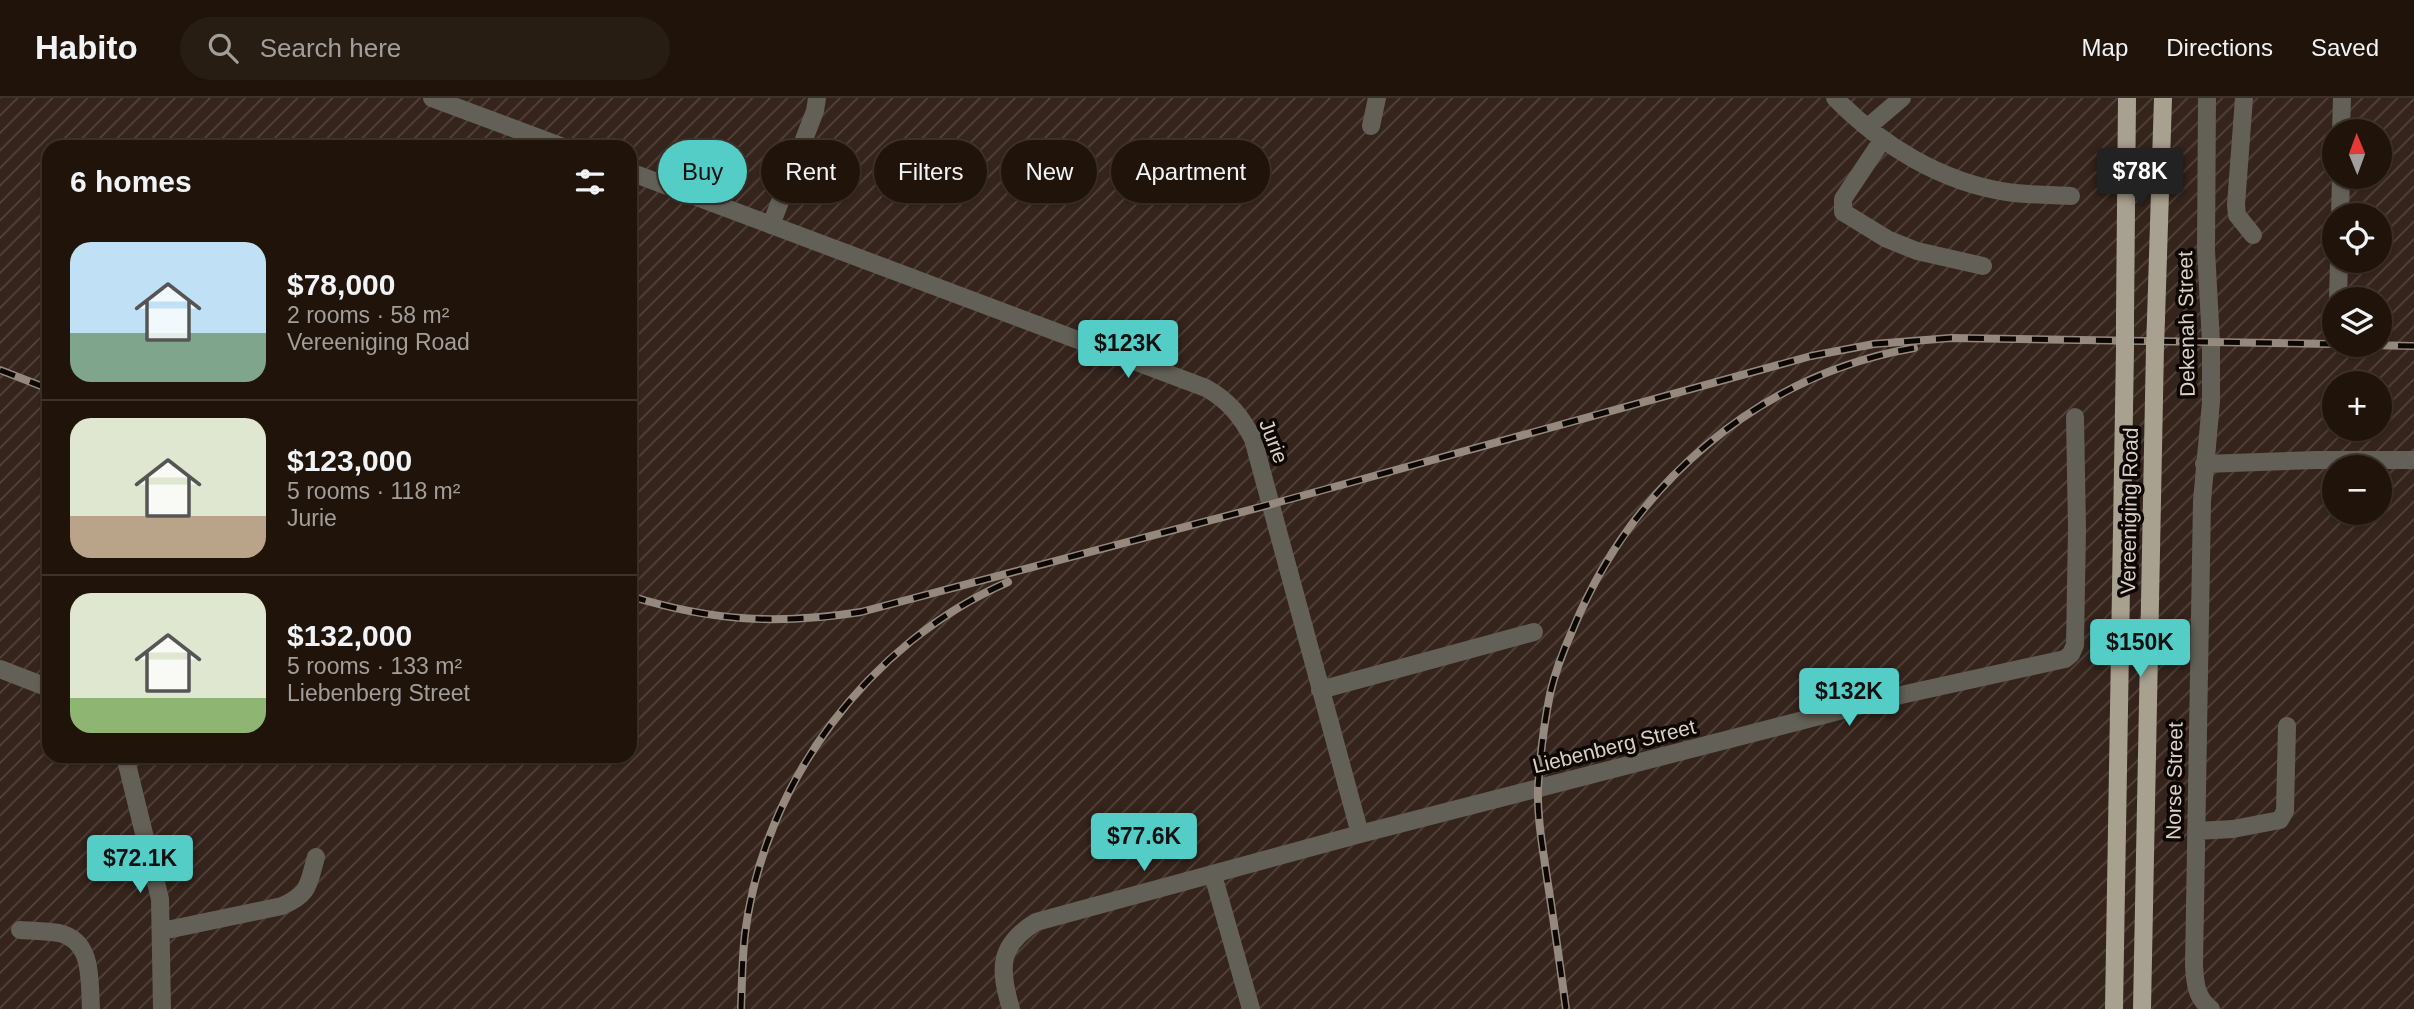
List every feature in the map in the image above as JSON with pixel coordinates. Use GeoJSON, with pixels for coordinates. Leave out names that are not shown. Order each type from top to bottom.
{"type":"FeatureCollection","features":[{"type":"Feature","properties":{"kind":"main road","name":"Vereeniging Road"},"geometry":{"type":"LineString","coordinates":[[2142,1009],[2155,347],[2164,98]]}},
{"type":"Feature","properties":{"kind":"main road","name":"Vereeniging Road"},"geometry":{"type":"LineString","coordinates":[[2113,1009],[2125,349],[2126,100]]}},
{"type":"Feature","properties":{"kind":"street"},"geometry":{"type":"LineString","coordinates":[[432,98],[544,140]]}},
{"type":"Feature","properties":{"kind":"street"},"geometry":{"type":"LineString","coordinates":[[771,225],[815,111],[817,98]]}},
{"type":"Feature","properties":{"kind":"street"},"geometry":{"type":"LineString","coordinates":[[1371,126],[1377,98]]}},
{"type":"Feature","properties":{"kind":"street"},"geometry":{"type":"LineString","coordinates":[[1835,98],[1850,114],[1899,150],[1949,177],[2007,192],[2071,196]]}},
{"type":"Feature","properties":{"kind":"street"},"geometry":{"type":"LineString","coordinates":[[1868,127],[1902,98]]}},
{"type":"Feature","properties":{"kind":"street","name":"Dekenah Street"},"geometry":{"type":"LineString","coordinates":[[2204,464],[2211,378],[2206,250],[2207,98]]}},
{"type":"Feature","properties":{"kind":"street"},"geometry":{"type":"LineString","coordinates":[[2244,98],[2236,205],[2237,215],[2253,235]]}},
{"type":"Feature","properties":{"kind":"street"},"geometry":{"type":"LineString","coordinates":[[2342,98],[2342,119]]}},
{"type":"Feature","properties":{"kind":"street"},"geometry":{"type":"LineString","coordinates":[[1884,139],[1843,198],[1843,212],[1887,239],[1917,251],[1983,266]]}},
{"type":"Feature","properties":{"kind":"street","name":"Jurie"},"geometry":{"type":"LineString","coordinates":[[637,175],[1206,388],[1234,408],[1253,439],[1360,834]]}},
{"type":"Feature","properties":{"kind":"street","name":"Liebenberg Street"},"geometry":{"type":"LineString","coordinates":[[1011,1009],[1004,985],[1003,966],[1010,945],[1022,931],[1037,922],[1360,834],[1901,695],[2065,659],[2075,645],[2075,416]]}},
{"type":"Feature","properties":{"kind":"street"},"geometry":{"type":"LineString","coordinates":[[2204,464],[2414,460]]}},
{"type":"Feature","properties":{"kind":"street","name":"Norse Street"},"geometry":{"type":"LineString","coordinates":[[2204,464],[2200,572],[2195,985],[2202,1002],[2211,1009]]}},
{"type":"Feature","properties":{"kind":"street"},"geometry":{"type":"LineString","coordinates":[[1320,690],[1534,632]]}},
{"type":"Feature","properties":{"kind":"street"},"geometry":{"type":"LineString","coordinates":[[0,669],[42,685]]}},
{"type":"Feature","properties":{"kind":"street"},"geometry":{"type":"LineString","coordinates":[[2196,831],[2233,829],[2280,820],[2285,811],[2287,726]]}},
{"type":"Feature","properties":{"kind":"street"},"geometry":{"type":"LineString","coordinates":[[127,763],[160,899],[162,1009]]}},
{"type":"Feature","properties":{"kind":"street"},"geometry":{"type":"LineString","coordinates":[[162,931],[282,906],[301,898],[309,884],[316,857]]}},
{"type":"Feature","properties":{"kind":"street"},"geometry":{"type":"LineString","coordinates":[[1213,875],[1251,1009]]}},
{"type":"Feature","properties":{"kind":"street"},"geometry":{"type":"LineString","coordinates":[[20,930],[61,934],[83,948],[87,961],[91,1009]]}},
{"type":"Feature","properties":{"kind":"shaded area"},"geometry":{"type":"Polygon","coordinates":[[[0,98],[2414,98],[2414,1009],[0,1009],[0,98]]]}},
{"type":"Feature","properties":{"kind":"railway"},"geometry":{"type":"LineString","coordinates":[[637,598],[688,611],[744,618],[801,618],[861,612],[1272,504],[1811,356],[1874,344],[1951,338],[2322,344]]}},
{"type":"Feature","properties":{"kind":"railway"},"geometry":{"type":"LineString","coordinates":[[2392,346],[2414,346]]}},
{"type":"Feature","properties":{"kind":"railway"},"geometry":{"type":"LineString","coordinates":[[1566,1009],[1541,833],[1539,776],[1542,741],[1554,677],[1598,577],[1629,528],[1666,484],[1707,445],[1753,411],[1803,383],[1857,362],[1914,348]]}},
{"type":"Feature","properties":{"kind":"railway"},"geometry":{"type":"LineString","coordinates":[[0,370],[42,386]]}},
{"type":"Feature","properties":{"kind":"railway"},"geometry":{"type":"LineString","coordinates":[[741,1009],[745,934],[756,878],[774,824],[800,772],[831,724],[868,680],[911,642],[957,608],[1008,582]]}}]}
